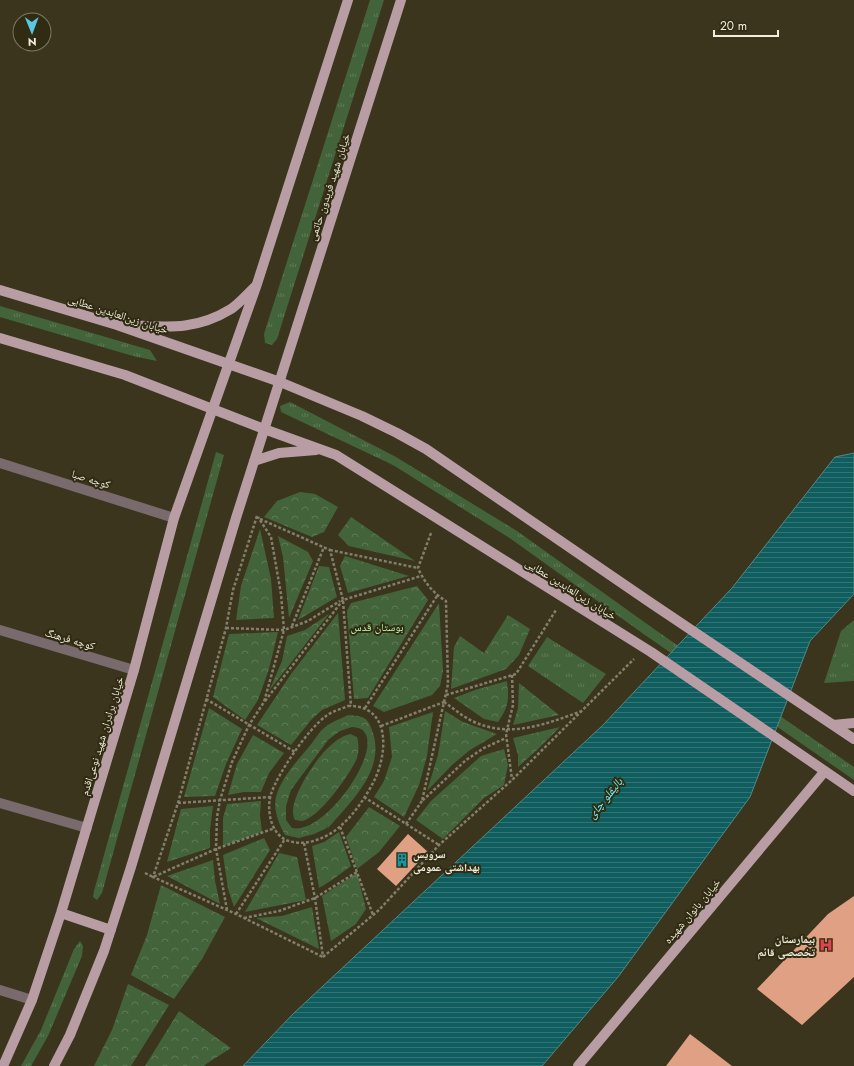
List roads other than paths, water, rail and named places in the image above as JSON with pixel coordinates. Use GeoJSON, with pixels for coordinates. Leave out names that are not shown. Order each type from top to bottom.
{"type":"FeatureCollection","features":[{"type":"Feature","properties":{"kind":"main road"},"geometry":{"type":"LineString","coordinates":[[228,364],[257,284],[348,0]]}},
{"type":"Feature","properties":{"kind":"main road","name":"خیابان شهید فریدون حاتمی"},"geometry":{"type":"LineString","coordinates":[[264,429],[401,0]]}},
{"type":"Feature","properties":{"kind":"main road"},"geometry":{"type":"LineString","coordinates":[[117,325],[168,327],[189,326],[214,317],[232,308],[257,284]]}},
{"type":"Feature","properties":{"kind":"main road","name":"خیابان زین‌العابدین عطایی"},"geometry":{"type":"LineString","coordinates":[[0,290],[117,325],[280,382]]}},
{"type":"Feature","properties":{"kind":"main road"},"geometry":{"type":"LineString","coordinates":[[0,338],[125,375],[213,409]]}},
{"type":"Feature","properties":{"kind":"main road","name":"خیابان برادران شهید نوعی‌اقدم"},"geometry":{"type":"LineString","coordinates":[[3,1066],[32,1000],[61,914],[134,670],[174,518],[228,364]]}},
{"type":"Feature","properties":{"kind":"main road"},"geometry":{"type":"LineString","coordinates":[[280,382],[362,416],[426,449],[854,740]]}},
{"type":"Feature","properties":{"kind":"main road","name":"خیابان زین‌العابدین عطایی"},"geometry":{"type":"LineString","coordinates":[[213,409],[336,455],[648,651],[854,791]]}},
{"type":"Feature","properties":{"kind":"main road"},"geometry":{"type":"LineString","coordinates":[[54,1066],[70,1035],[111,930],[264,429]]}},
{"type":"Feature","properties":{"kind":"main road"},"geometry":{"type":"LineString","coordinates":[[254,461],[291,451],[313,450],[327,452]]}},
{"type":"Feature","properties":{"kind":"main road"},"geometry":{"type":"LineString","coordinates":[[833,725],[854,723]]}},
{"type":"Feature","properties":{"kind":"main road","name":"خیابان بانوان شهیده"},"geometry":{"type":"LineString","coordinates":[[578,1066],[825,771]]}},
{"type":"Feature","properties":{"kind":"main road"},"geometry":{"type":"LineString","coordinates":[[61,914],[111,930]]}},
{"type":"Feature","properties":{"kind":"street","name":"کوچه صبا"},"geometry":{"type":"LineString","coordinates":[[0,463],[174,518]]}},
{"type":"Feature","properties":{"kind":"street","name":"کوچه فرهنگ"},"geometry":{"type":"LineString","coordinates":[[0,630],[134,670]]}},
{"type":"Feature","properties":{"kind":"street"},"geometry":{"type":"LineString","coordinates":[[0,803],[87,828]]}},
{"type":"Feature","properties":{"kind":"street"},"geometry":{"type":"LineString","coordinates":[[0,990],[32,1000]]}},
{"type":"Feature","properties":{"kind":"water","name":"بالیقلو چای"},"geometry":{"type":"Polygon","coordinates":[[[854,453],[854,594],[810,641],[750,797],[618,977],[542,1066],[243,1066],[294,1013],[603,725],[732,588],[835,457],[854,453]]]}},
{"type":"Feature","properties":{"kind":"place","name":"سرویس بهداشتی عمومی"},"geometry":{"type":"Point","coordinates":[402,860]}},
{"type":"Feature","properties":{"kind":"place","name":"بیمارستان تخصصی قائم"},"geometry":{"type":"Point","coordinates":[826,945]}},
{"type":"Feature","properties":{"kind":"park label","name":"بوستان قدس"},"geometry":{"type":"Point","coordinates":[377,627]}}]}
